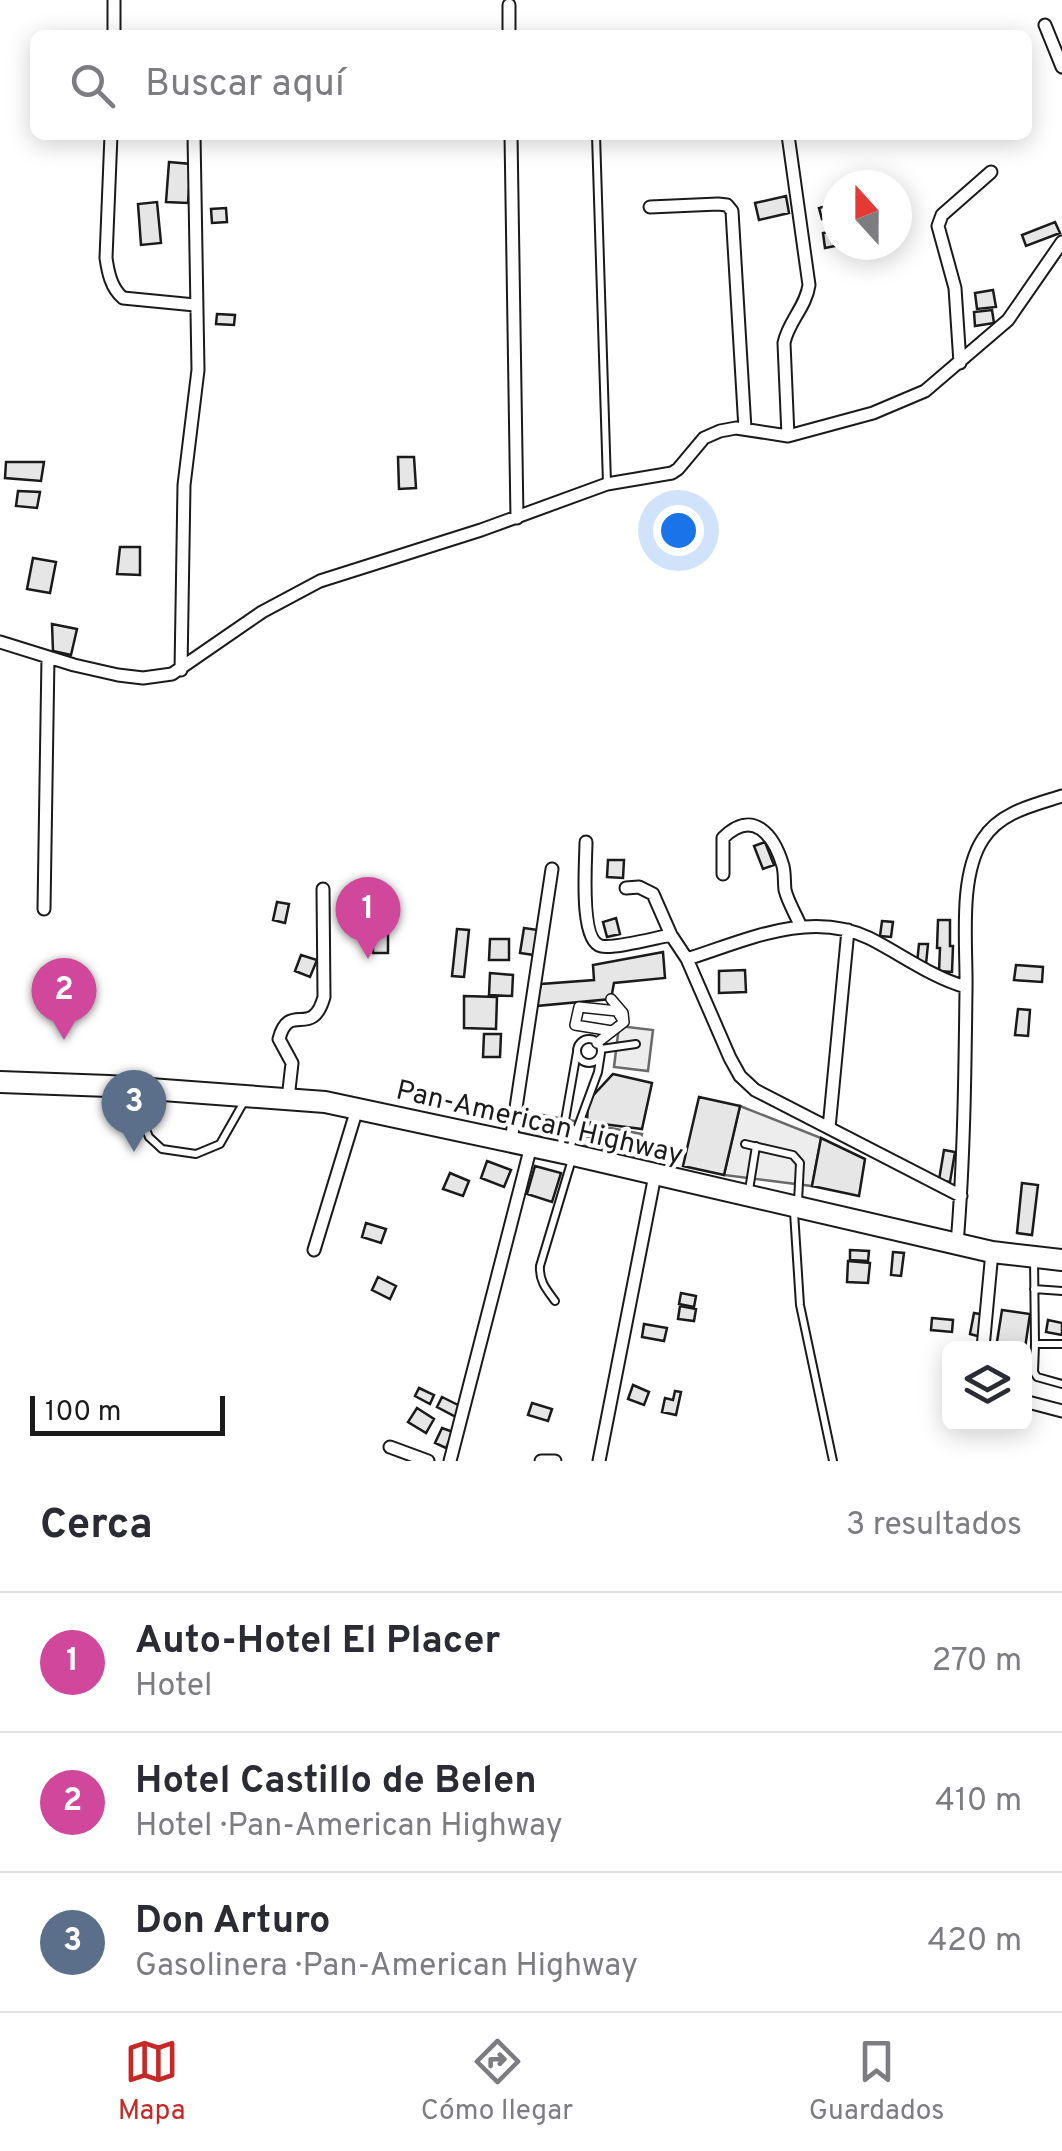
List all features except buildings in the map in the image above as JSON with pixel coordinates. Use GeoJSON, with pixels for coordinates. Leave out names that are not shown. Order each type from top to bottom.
{"type":"FeatureCollection","features":[{"type":"Feature","properties":{"kind":"highway","name":"Pan-American Highway"},"geometry":{"type":"LineString","coordinates":[[0,1082],[325,1102],[992,1252],[1062,1260]]}},
{"type":"Feature","properties":{"kind":"street"},"geometry":{"type":"LineString","coordinates":[[114,0],[114,30]]}},
{"type":"Feature","properties":{"kind":"street"},"geometry":{"type":"LineString","coordinates":[[509,5],[509,30]]}},
{"type":"Feature","properties":{"kind":"street"},"geometry":{"type":"LineString","coordinates":[[1045,26],[1062,67]]}},
{"type":"Feature","properties":{"kind":"street"},"geometry":{"type":"LineString","coordinates":[[111,140],[106,258],[118,294],[124,298],[195,306]]}},
{"type":"Feature","properties":{"kind":"street"},"geometry":{"type":"LineString","coordinates":[[181,670],[184,485],[198,370],[194,140]]}},
{"type":"Feature","properties":{"kind":"street"},"geometry":{"type":"LineString","coordinates":[[511,140],[517,518]]}},
{"type":"Feature","properties":{"kind":"street"},"geometry":{"type":"LineString","coordinates":[[788,436],[784,343],[806,300],[808,285],[789,140]]}},
{"type":"Feature","properties":{"kind":"street"},"geometry":{"type":"LineString","coordinates":[[960,363],[955,288],[938,226],[942,214],[991,172]]}},
{"type":"Feature","properties":{"kind":"street"},"geometry":{"type":"LineString","coordinates":[[650,208],[718,204],[727,205],[732,211],[745,429]]}},
{"type":"Feature","properties":{"kind":"street"},"geometry":{"type":"LineString","coordinates":[[0,642],[74,665],[131,676],[172,674],[262,612],[320,581],[517,518],[606,484],[672,472],[704,438],[720,431],[736,428],[788,436],[873,413],[925,391],[1008,320],[1062,242]]}},
{"type":"Feature","properties":{"kind":"street"},"geometry":{"type":"LineString","coordinates":[[44,909],[48,657]]}},
{"type":"Feature","properties":{"kind":"street"},"geometry":{"type":"LineString","coordinates":[[956,1244],[961,1196],[966,904],[974,854],[996,822],[1062,796]]}},
{"type":"Feature","properties":{"kind":"street"},"geometry":{"type":"LineString","coordinates":[[723,874],[723,838],[734,827],[759,827],[769,837],[783,866],[786,893],[801,926]]}},
{"type":"Feature","properties":{"kind":"street"},"geometry":{"type":"LineString","coordinates":[[586,842],[588,932],[592,942],[614,945],[671,935]]}},
{"type":"Feature","properties":{"kind":"street"},"geometry":{"type":"LineString","coordinates":[[450,1461],[521,1144],[552,869]]}},
{"type":"Feature","properties":{"kind":"street"},"geometry":{"type":"LineString","coordinates":[[626,888],[646,888],[653,894],[671,935],[688,959],[730,1058],[740,1076],[755,1090],[961,1196]]}},
{"type":"Feature","properties":{"kind":"street"},"geometry":{"type":"LineString","coordinates":[[288,1099],[292,1063],[279,1040],[286,1024],[316,1016],[324,997],[324,889]]}},
{"type":"Feature","properties":{"kind":"street"},"geometry":{"type":"LineString","coordinates":[[688,959],[781,929],[801,926],[848,930],[948,982],[966,987]]}},
{"type":"Feature","properties":{"kind":"street"},"geometry":{"type":"LineString","coordinates":[[828,1128],[848,930]]}},
{"type":"Feature","properties":{"kind":"street"},"geometry":{"type":"LineString","coordinates":[[611,999],[624,1013],[624,1022]]}},
{"type":"Feature","properties":{"kind":"street"},"geometry":{"type":"LineString","coordinates":[[612,1032],[575,1024],[579,1007],[617,1011],[624,1022]]}},
{"type":"Feature","properties":{"kind":"street"},"geometry":{"type":"LineString","coordinates":[[600,1048],[624,1022]]}},
{"type":"Feature","properties":{"kind":"street"},"geometry":{"type":"LineString","coordinates":[[314,1250],[358,1109]]}},
{"type":"Feature","properties":{"kind":"street"},"geometry":{"type":"LineString","coordinates":[[599,1461],[655,1175]]}},
{"type":"Feature","properties":{"kind":"street"},"geometry":{"type":"LineString","coordinates":[[984,1341],[992,1252]]}},
{"type":"Feature","properties":{"kind":"street"},"geometry":{"type":"LineString","coordinates":[[1032,1403],[1062,1410]]}},
{"type":"Feature","properties":{"kind":"street"},"geometry":{"type":"LineString","coordinates":[[390,1447],[428,1461]]}},
{"type":"Feature","properties":{"kind":"street"},"geometry":{"type":"LineString","coordinates":[[541,1461],[555,1461]]}},
{"type":"Feature","properties":{"kind":"lane"},"geometry":{"type":"LineString","coordinates":[[596,140],[606,484]]}},
{"type":"Feature","properties":{"kind":"lane"},"geometry":{"type":"LineString","coordinates":[[567,1154],[564,1128],[580,1044],[586,1040],[600,1048],[636,1044]]}},
{"type":"Feature","properties":{"kind":"lane"},"geometry":{"type":"LineString","coordinates":[[578,1052],[586,1063],[594,1062],[600,1048]]}},
{"type":"Feature","properties":{"kind":"lane"},"geometry":{"type":"LineString","coordinates":[[555,1301],[543,1285],[540,1266],[567,1154],[598,1072],[600,1048]]}},
{"type":"Feature","properties":{"kind":"lane"},"geometry":{"type":"LineString","coordinates":[[128,1087],[149,1137],[162,1149],[196,1154],[220,1144],[248,1096]]}},
{"type":"Feature","properties":{"kind":"lane"},"geometry":{"type":"LineString","coordinates":[[530,1122],[627,1142]]}},
{"type":"Feature","properties":{"kind":"lane"},"geometry":{"type":"LineString","coordinates":[[745,1144],[792,1155],[800,1163],[796,1206],[800,1305],[833,1461]]}},
{"type":"Feature","properties":{"kind":"lane"},"geometry":{"type":"LineString","coordinates":[[748,1196],[756,1146]]}},
{"type":"Feature","properties":{"kind":"lane"},"geometry":{"type":"LineString","coordinates":[[1034,1257],[1034,1372],[1038,1377],[1062,1384]]}},
{"type":"Feature","properties":{"kind":"lane"},"geometry":{"type":"LineString","coordinates":[[1034,1289],[1062,1291]]}},
{"type":"Feature","properties":{"kind":"lane"},"geometry":{"type":"LineString","coordinates":[[1035,1344],[1062,1344]]}},
{"type":"Feature","properties":{"kind":"shaded area"},"geometry":{"type":"Polygon","coordinates":[[[619,1026],[653,1030],[648,1071],[614,1067],[619,1026]]]}},
{"type":"Feature","properties":{"kind":"shaded area"},"geometry":{"type":"Polygon","coordinates":[[[740,1106],[821,1138],[812,1186],[724,1175],[740,1106]]]}},
{"type":"Feature","properties":{"kind":"shaded area"},"geometry":{"type":"Polygon","coordinates":[[[522,1111],[642,1134],[637,1156],[518,1133],[522,1111]]]}},
{"type":"Feature","properties":{"kind":"place","name":"Auto-Hotel El Placer"},"geometry":{"type":"Point","coordinates":[368,959]}},
{"type":"Feature","properties":{"kind":"place","name":"Hotel Castillo de Belen"},"geometry":{"type":"Point","coordinates":[64,1040]}},
{"type":"Feature","properties":{"kind":"place","name":"Don Arturo"},"geometry":{"type":"Point","coordinates":[134,1152]}}]}
